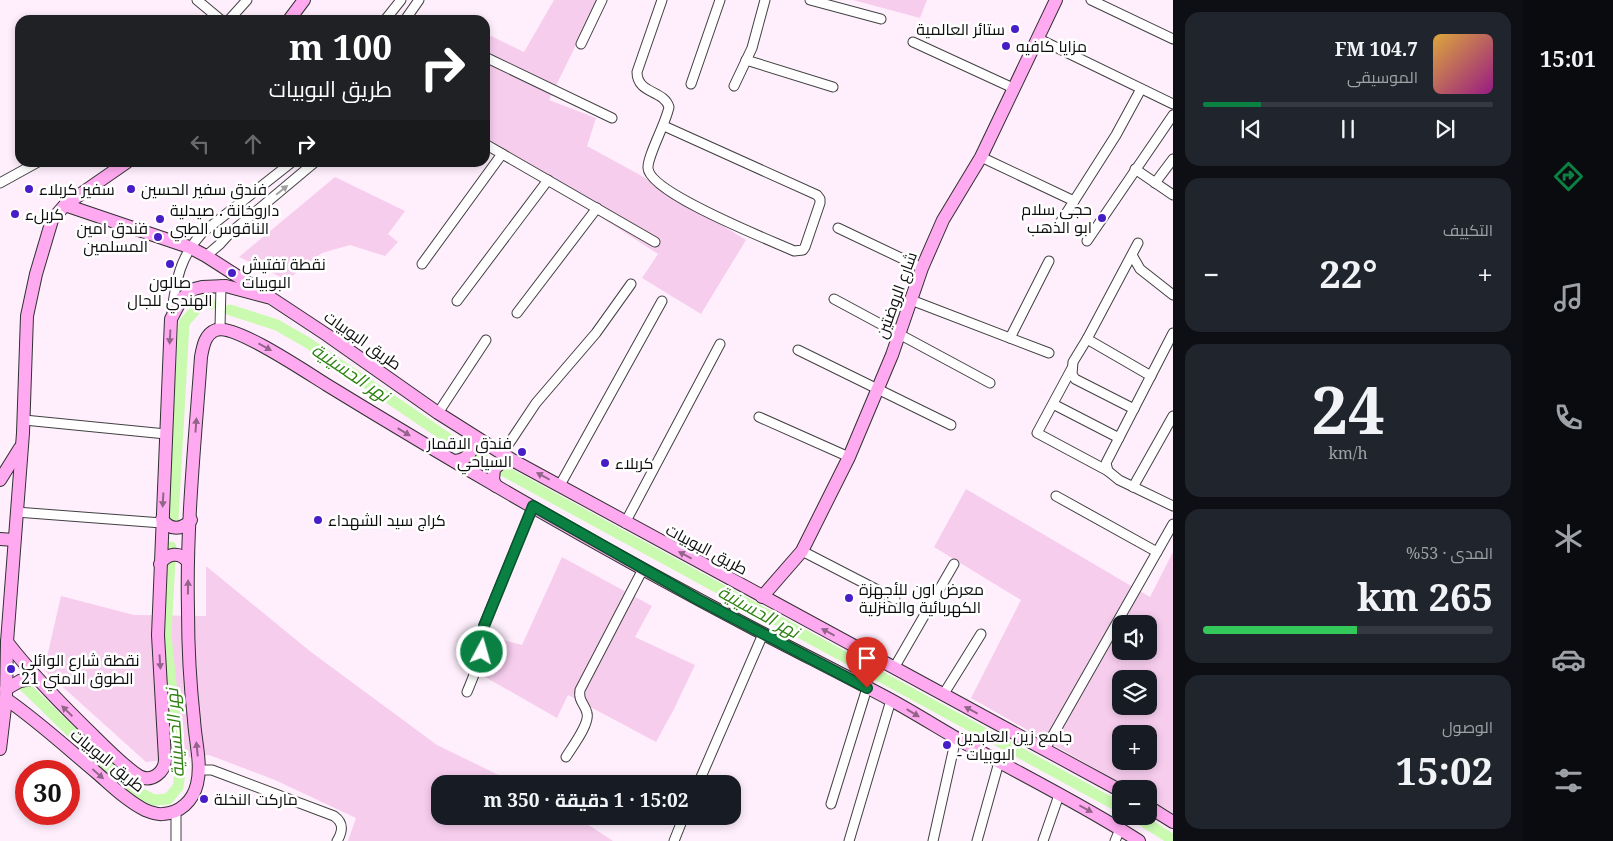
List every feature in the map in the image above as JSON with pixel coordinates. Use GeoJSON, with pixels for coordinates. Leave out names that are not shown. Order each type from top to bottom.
{"type":"FeatureCollection","features":[{"type":"Feature","properties":{"kind":"main road"},"geometry":{"type":"LineString","coordinates":[[293,15],[304,0]]}},
{"type":"Feature","properties":{"kind":"main road","name":"شارع الروضتين"},"geometry":{"type":"LineString","coordinates":[[762,597],[802,550],[849,457],[900,335],[922,268],[943,220],[981,157],[1056,0]]}},
{"type":"Feature","properties":{"kind":"main road"},"geometry":{"type":"LineString","coordinates":[[0,748],[24,420],[27,316],[36,274],[52,220],[65,205],[120,167]]}},
{"type":"Feature","properties":{"kind":"main road"},"geometry":{"type":"LineString","coordinates":[[65,205],[189,247],[271,298]]}},
{"type":"Feature","properties":{"kind":"main road","name":"طريق البوبيات"},"geometry":{"type":"LineString","coordinates":[[7,642],[36,678],[105,747],[140,776],[150,778],[160,774],[165,764],[165,759],[158,635],[171,319],[182,298],[188,292],[202,287],[220,285],[271,298],[438,413],[514,461],[1112,786]]}},
{"type":"Feature","properties":{"kind":"main road"},"geometry":{"type":"LineString","coordinates":[[176,812],[186,806],[192,798],[197,785],[199,770],[193,718],[188,611],[188,562],[201,357],[207,336],[220,328],[235,332],[268,349],[496,486],[763,634],[891,700],[1059,795],[1118,835],[1139,841]]}},
{"type":"Feature","properties":{"kind":"main road"},"geometry":{"type":"LineString","coordinates":[[454,462],[460,461],[470,454],[473,448],[472,435]]}},
{"type":"Feature","properties":{"kind":"main road"},"geometry":{"type":"LineString","coordinates":[[1,477],[21,447]]}},
{"type":"Feature","properties":{"kind":"main road"},"geometry":{"type":"LineString","coordinates":[[496,486],[493,480],[494,469],[502,462],[514,461]]}},
{"type":"Feature","properties":{"kind":"main road"},"geometry":{"type":"LineString","coordinates":[[162,521],[166,525],[176,528],[186,525],[191,520]]}},
{"type":"Feature","properties":{"kind":"main road"},"geometry":{"type":"LineString","coordinates":[[0,539],[14,540]]}},
{"type":"Feature","properties":{"kind":"main road"},"geometry":{"type":"LineString","coordinates":[[160,564],[164,558],[174,554],[180,555],[188,562]]}},
{"type":"Feature","properties":{"kind":"main road"},"geometry":{"type":"LineString","coordinates":[[4,694],[20,681],[36,678]]}},
{"type":"Feature","properties":{"kind":"main road","name":"طريق البوبيات"},"geometry":{"type":"LineString","coordinates":[[4,694],[122,795],[145,810],[161,814],[176,812]]}},
{"type":"Feature","properties":{"kind":"main road"},"geometry":{"type":"LineString","coordinates":[[1157,812],[1173,822]]}},
{"type":"Feature","properties":{"kind":"street"},"geometry":{"type":"LineString","coordinates":[[197,0],[215,15]]}},
{"type":"Feature","properties":{"kind":"street"},"geometry":{"type":"LineString","coordinates":[[234,15],[247,0]]}},
{"type":"Feature","properties":{"kind":"street"},"geometry":{"type":"LineString","coordinates":[[389,15],[401,0]]}},
{"type":"Feature","properties":{"kind":"street"},"geometry":{"type":"LineString","coordinates":[[408,15],[419,0]]}},
{"type":"Feature","properties":{"kind":"street"},"geometry":{"type":"LineString","coordinates":[[581,44],[602,0]]}},
{"type":"Feature","properties":{"kind":"street"},"geometry":{"type":"LineString","coordinates":[[662,0],[636,76],[644,87],[667,102],[669,110],[648,164],[649,174],[654,180],[717,218],[794,251],[803,250],[820,203],[820,198],[817,194],[664,126]]}},
{"type":"Feature","properties":{"kind":"street"},"geometry":{"type":"LineString","coordinates":[[690,84],[720,0]]}},
{"type":"Feature","properties":{"kind":"street"},"geometry":{"type":"LineString","coordinates":[[734,86],[752,48],[765,0]]}},
{"type":"Feature","properties":{"kind":"street"},"geometry":{"type":"LineString","coordinates":[[810,0],[881,19]]}},
{"type":"Feature","properties":{"kind":"street"},"geometry":{"type":"LineString","coordinates":[[1091,0],[1173,39]]}},
{"type":"Feature","properties":{"kind":"street"},"geometry":{"type":"LineString","coordinates":[[1039,39],[1173,104]]}},
{"type":"Feature","properties":{"kind":"street"},"geometry":{"type":"LineString","coordinates":[[913,42],[1013,88]]}},
{"type":"Feature","properties":{"kind":"street"},"geometry":{"type":"LineString","coordinates":[[490,59],[612,118]]}},
{"type":"Feature","properties":{"kind":"street"},"geometry":{"type":"LineString","coordinates":[[746,60],[832,87]]}},
{"type":"Feature","properties":{"kind":"street"},"geometry":{"type":"LineString","coordinates":[[1060,223],[1116,135],[1141,89]]}},
{"type":"Feature","properties":{"kind":"street"},"geometry":{"type":"LineString","coordinates":[[1087,241],[1173,115]]}},
{"type":"Feature","properties":{"kind":"street"},"geometry":{"type":"LineString","coordinates":[[490,147],[655,242]]}},
{"type":"Feature","properties":{"kind":"street"},"geometry":{"type":"LineString","coordinates":[[422,264],[502,154]]}},
{"type":"Feature","properties":{"kind":"street"},"geometry":{"type":"LineString","coordinates":[[981,157],[1074,201]]}},
{"type":"Feature","properties":{"kind":"street"},"geometry":{"type":"LineString","coordinates":[[1155,182],[1173,159]]}},
{"type":"Feature","properties":{"kind":"street"},"geometry":{"type":"LineString","coordinates":[[0,183],[29,167]]}},
{"type":"Feature","properties":{"kind":"street"},"geometry":{"type":"LineString","coordinates":[[171,319],[176,282],[189,247],[202,233],[286,167]]}},
{"type":"Feature","properties":{"kind":"street"},"geometry":{"type":"LineString","coordinates":[[206,256],[229,234],[309,167]]}},
{"type":"Feature","properties":{"kind":"street"},"geometry":{"type":"LineString","coordinates":[[1135,169],[1173,195]]}},
{"type":"Feature","properties":{"kind":"street"},"geometry":{"type":"LineString","coordinates":[[457,301],[548,180]]}},
{"type":"Feature","properties":{"kind":"street"},"geometry":{"type":"LineString","coordinates":[[516,313],[597,208]]}},
{"type":"Feature","properties":{"kind":"street"},"geometry":{"type":"LineString","coordinates":[[838,228],[922,268]]}},
{"type":"Feature","properties":{"kind":"street"},"geometry":{"type":"LineString","coordinates":[[1138,243],[1073,362],[1072,368],[1037,433],[1108,471],[1119,480],[1173,506]]}},
{"type":"Feature","properties":{"kind":"street"},"geometry":{"type":"LineString","coordinates":[[1132,255],[1140,269],[1173,295]]}},
{"type":"Feature","properties":{"kind":"street"},"geometry":{"type":"LineString","coordinates":[[1010,338],[1049,261]]}},
{"type":"Feature","properties":{"kind":"street"},"geometry":{"type":"LineString","coordinates":[[502,454],[536,403],[596,333],[631,284]]}},
{"type":"Feature","properties":{"kind":"street"},"geometry":{"type":"LineString","coordinates":[[220,285],[220,328]]}},
{"type":"Feature","properties":{"kind":"street"},"geometry":{"type":"LineString","coordinates":[[834,299],[990,383]]}},
{"type":"Feature","properties":{"kind":"street"},"geometry":{"type":"LineString","coordinates":[[911,300],[1049,353]]}},
{"type":"Feature","properties":{"kind":"street"},"geometry":{"type":"LineString","coordinates":[[560,485],[662,301]]}},
{"type":"Feature","properties":{"kind":"street"},"geometry":{"type":"LineString","coordinates":[[1108,471],[1106,463],[1173,333]]}},
{"type":"Feature","properties":{"kind":"street"},"geometry":{"type":"LineString","coordinates":[[1087,339],[1151,376]]}},
{"type":"Feature","properties":{"kind":"street"},"geometry":{"type":"LineString","coordinates":[[438,413],[486,340]]}},
{"type":"Feature","properties":{"kind":"street"},"geometry":{"type":"LineString","coordinates":[[625,523],[720,344]]}},
{"type":"Feature","properties":{"kind":"street"},"geometry":{"type":"LineString","coordinates":[[798,350],[951,425]]}},
{"type":"Feature","properties":{"kind":"street"},"geometry":{"type":"LineString","coordinates":[[1072,368],[1075,379],[1134,409]]}},
{"type":"Feature","properties":{"kind":"street"},"geometry":{"type":"LineString","coordinates":[[1052,404],[1119,438]]}},
{"type":"Feature","properties":{"kind":"street"},"geometry":{"type":"LineString","coordinates":[[1133,487],[1173,416]]}},
{"type":"Feature","properties":{"kind":"street"},"geometry":{"type":"LineString","coordinates":[[759,417],[849,457]]}},
{"type":"Feature","properties":{"kind":"street"},"geometry":{"type":"LineString","coordinates":[[24,420],[166,434]]}},
{"type":"Feature","properties":{"kind":"street"},"geometry":{"type":"LineString","coordinates":[[1056,496],[1157,552]]}},
{"type":"Feature","properties":{"kind":"street"},"geometry":{"type":"LineString","coordinates":[[467,692],[479,664],[485,640],[484,626],[533,506]]}},
{"type":"Feature","properties":{"kind":"street"},"geometry":{"type":"LineString","coordinates":[[16,512],[162,521]]}},
{"type":"Feature","properties":{"kind":"street"},"geometry":{"type":"LineString","coordinates":[[1045,749],[1173,524]]}},
{"type":"Feature","properties":{"kind":"street"},"geometry":{"type":"LineString","coordinates":[[802,550],[896,599]]}},
{"type":"Feature","properties":{"kind":"street"},"geometry":{"type":"LineString","coordinates":[[894,668],[954,564]]}},
{"type":"Feature","properties":{"kind":"street"},"geometry":{"type":"LineString","coordinates":[[566,756],[586,724],[588,716],[580,700],[580,690],[644,569]]}},
{"type":"Feature","properties":{"kind":"street"},"geometry":{"type":"LineString","coordinates":[[702,775],[763,634]]}},
{"type":"Feature","properties":{"kind":"street"},"geometry":{"type":"LineString","coordinates":[[943,695],[981,634]]}},
{"type":"Feature","properties":{"kind":"street"},"geometry":{"type":"LineString","coordinates":[[831,804],[867,688]]}},
{"type":"Feature","properties":{"kind":"street"},"geometry":{"type":"LineString","coordinates":[[849,841],[891,700]]}},
{"type":"Feature","properties":{"kind":"street"},"geometry":{"type":"LineString","coordinates":[[933,841],[956,738]]}},
{"type":"Feature","properties":{"kind":"street"},"geometry":{"type":"LineString","coordinates":[[977,841],[999,762]]}},
{"type":"Feature","properties":{"kind":"street"},"geometry":{"type":"LineString","coordinates":[[199,770],[212,770],[334,816],[340,820],[342,827],[336,841]]}},
{"type":"Feature","properties":{"kind":"street"},"geometry":{"type":"LineString","coordinates":[[1043,841],[1059,795]]}},
{"type":"Feature","properties":{"kind":"street"},"geometry":{"type":"LineString","coordinates":[[176,812],[176,841]]}},
{"type":"Feature","properties":{"kind":"street"},"geometry":{"type":"LineString","coordinates":[[674,841],[680,825]]}},
{"type":"Feature","properties":{"kind":"shaded area"},"geometry":{"type":"Polygon","coordinates":[[[554,0],[598,0],[549,100],[596,118],[587,146],[640,175],[746,240],[701,314],[642,278],[658,254],[490,145],[490,35],[524,52],[554,0]]]}},
{"type":"Feature","properties":{"kind":"shaded area"},"geometry":{"type":"Polygon","coordinates":[[[853,0],[927,0],[920,18],[853,0]]]}},
{"type":"Feature","properties":{"kind":"shaded area"},"geometry":{"type":"Polygon","coordinates":[[[335,177],[405,211],[388,234],[398,242],[385,256],[350,245],[322,253],[287,280],[239,257],[335,177]]]}},
{"type":"Feature","properties":{"kind":"shaded area"},"geometry":{"type":"Polygon","coordinates":[[[966,489],[1150,597],[1173,552],[1173,813],[1157,804],[1157,780],[1115,780],[971,698],[1021,600],[934,547],[966,489]]]}},
{"type":"Feature","properties":{"kind":"shaded area"},"geometry":{"type":"Polygon","coordinates":[[[562,557],[652,606],[635,637],[695,665],[656,742],[568,695],[557,718],[485,677],[496,638],[522,645],[562,557]]]}},
{"type":"Feature","properties":{"kind":"shaded area"},"geometry":{"type":"Polygon","coordinates":[[[206,566],[311,652],[437,745],[499,775],[431,775],[431,825],[589,825],[613,841],[348,841],[356,818],[275,780],[209,755],[146,762],[44,670],[61,596],[134,615],[206,616],[206,566]]]}},
{"type":"Feature","properties":{"kind":"waterway","name":"نهر الحسينية"},"geometry":{"type":"LineString","coordinates":[[173,519],[184,323],[203,301],[211,304]]}},
{"type":"Feature","properties":{"kind":"waterway","name":"نهر الحسينية"},"geometry":{"type":"LineString","coordinates":[[230,310],[277,325],[308,343],[465,450]]}},
{"type":"Feature","properties":{"kind":"waterway","name":"نهر الحسينية"},"geometry":{"type":"LineString","coordinates":[[476,456],[483,459]]}},
{"type":"Feature","properties":{"kind":"waterway","name":"نهر الحسينية"},"geometry":{"type":"LineString","coordinates":[[502,470],[1112,803]]}},
{"type":"Feature","properties":{"kind":"waterway","name":"نهر الحسينية"},"geometry":{"type":"LineString","coordinates":[[21,683],[100,760],[134,790],[154,800],[168,799],[178,787],[180,772],[166,635],[170,561]]}},
{"type":"Feature","properties":{"kind":"waterway","name":"نهر الحسينية"},"geometry":{"type":"LineString","coordinates":[[1149,825],[1173,840]]}},
{"type":"Feature","properties":{"kind":"place","name":"ستائر العالمية"},"geometry":{"type":"Point","coordinates":[1015,29]}},
{"type":"Feature","properties":{"kind":"place","name":"مزايا كافيه"},"geometry":{"type":"Point","coordinates":[1006,46]}},
{"type":"Feature","properties":{"kind":"place","name":"سفير كربلاء"},"geometry":{"type":"Point","coordinates":[29,189]}},
{"type":"Feature","properties":{"kind":"place","name":"فندق سفير الحسين"},"geometry":{"type":"Point","coordinates":[131,189]}},
{"type":"Feature","properties":{"kind":"place","name":"كربلء"},"geometry":{"type":"Point","coordinates":[15,214]}},
{"type":"Feature","properties":{"kind":"place","name":"حجي سلام ابو الذهب"},"geometry":{"type":"Point","coordinates":[1102,218]}},
{"type":"Feature","properties":{"kind":"place","name":"داروخانة . صيدلية الناقوس الطبي"},"geometry":{"type":"Point","coordinates":[160,219]}},
{"type":"Feature","properties":{"kind":"place","name":"فندق امين المسلمين"},"geometry":{"type":"Point","coordinates":[158,237]}},
{"type":"Feature","properties":{"kind":"place","name":"صالون الهندي للجال"},"geometry":{"type":"Point","coordinates":[170,264]}},
{"type":"Feature","properties":{"kind":"place","name":"نقطة تفتيش البوبيات"},"geometry":{"type":"Point","coordinates":[232,273]}},
{"type":"Feature","properties":{"kind":"place","name":"فندق الاقمار السياحي"},"geometry":{"type":"Point","coordinates":[522,452]}},
{"type":"Feature","properties":{"kind":"place","name":"كربلاء"},"geometry":{"type":"Point","coordinates":[605,463]}},
{"type":"Feature","properties":{"kind":"place","name":"كراج سيد الشهداء"},"geometry":{"type":"Point","coordinates":[318,520]}},
{"type":"Feature","properties":{"kind":"place","name":"معرض اون للأجهزة الكهربائية والمنزلية"},"geometry":{"type":"Point","coordinates":[849,598]}},
{"type":"Feature","properties":{"kind":"place","name":"نقطة شارع الوائلي الطوق الامني 21"},"geometry":{"type":"Point","coordinates":[11,669]}},
{"type":"Feature","properties":{"kind":"place","name":"جامع زين العابدين - البوبيات"},"geometry":{"type":"Point","coordinates":[947,745]}},
{"type":"Feature","properties":{"kind":"place","name":"ماركت النخلة"},"geometry":{"type":"Point","coordinates":[204,799]}},
{"type":"Feature","properties":{"kind":"route"},"geometry":{"type":"LineString","coordinates":[[482,652],[485,640],[484,626],[533,506],[699,600],[867,688]]}}]}
